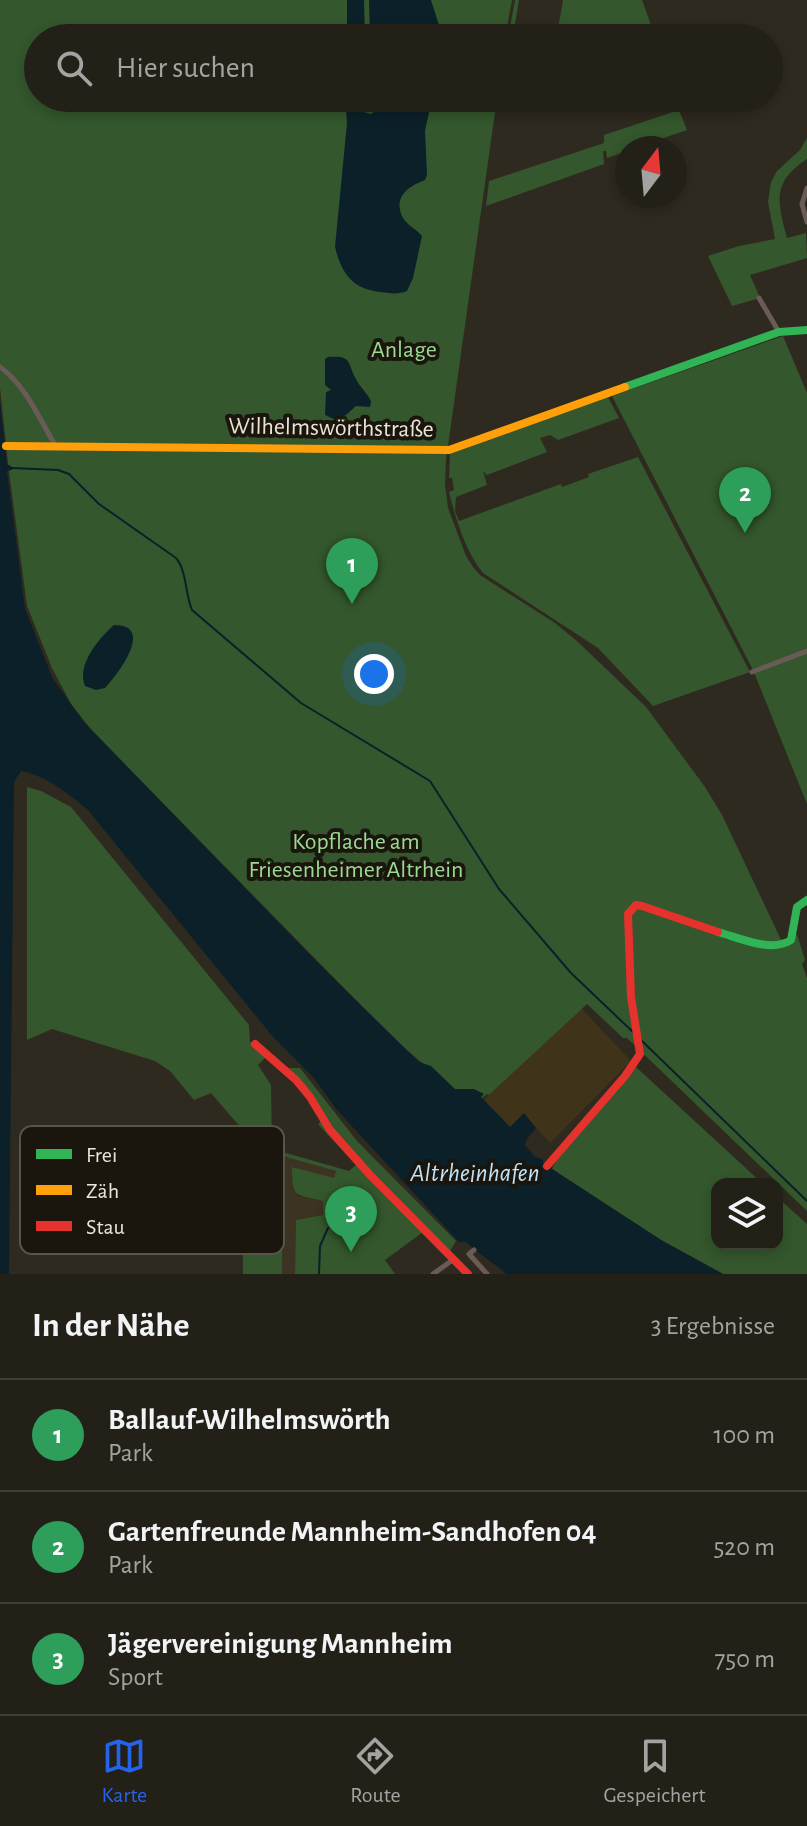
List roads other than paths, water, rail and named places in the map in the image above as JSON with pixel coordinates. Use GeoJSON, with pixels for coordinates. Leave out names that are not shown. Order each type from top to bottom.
{"type":"FeatureCollection","features":[{"type":"Feature","properties":{"kind":"street"},"geometry":{"type":"LineString","coordinates":[[807,188],[802,204],[807,222]]}},
{"type":"Feature","properties":{"kind":"street"},"geometry":{"type":"LineString","coordinates":[[759,298],[779,332]]}},
{"type":"Feature","properties":{"kind":"street","name":"Wilhelmswörthstraße"},"geometry":{"type":"LineString","coordinates":[[6,446],[449,450],[779,332],[807,330]]}},
{"type":"Feature","properties":{"kind":"street"},"geometry":{"type":"LineString","coordinates":[[0,367],[31,402],[55,445]]}},
{"type":"Feature","properties":{"kind":"street"},"geometry":{"type":"LineString","coordinates":[[752,672],[807,651]]}},
{"type":"Feature","properties":{"kind":"street"},"geometry":{"type":"LineString","coordinates":[[547,1166],[636,1063],[640,1049],[631,997],[628,914],[631,908],[642,906],[696,926],[776,946],[791,940],[794,910],[807,900]]}},
{"type":"Feature","properties":{"kind":"street"},"geometry":{"type":"LineString","coordinates":[[255,1044],[296,1080],[330,1130],[468,1274]]}},
{"type":"Feature","properties":{"kind":"street"},"geometry":{"type":"LineString","coordinates":[[474,1250],[469,1254],[487,1274]]}},
{"type":"Feature","properties":{"kind":"street"},"geometry":{"type":"LineString","coordinates":[[433,1274],[454,1259]]}},
{"type":"Feature","properties":{"kind":"water"},"geometry":{"type":"Polygon","coordinates":[[[347,0],[364,0],[365,24],[347,24],[347,0]]]}},
{"type":"Feature","properties":{"kind":"water"},"geometry":{"type":"Polygon","coordinates":[[[369,0],[431,0],[439,24],[370,24],[369,0]]]}},
{"type":"Feature","properties":{"kind":"water"},"geometry":{"type":"Polygon","coordinates":[[[346,112],[429,112],[425,131],[427,175],[425,180],[404,193],[400,204],[405,220],[422,236],[407,291],[388,293],[363,288],[345,273],[338,257],[335,247],[346,112]]]}},
{"type":"Feature","properties":{"kind":"water"},"geometry":{"type":"Polygon","coordinates":[[[342,357],[348,361],[371,401],[370,407],[356,406],[336,420],[325,415],[326,392],[331,390],[325,385],[325,359],[342,357]]]}},
{"type":"Feature","properties":{"kind":"water","name":"Altrheinhafen"},"geometry":{"type":"Polygon","coordinates":[[[0,402],[7,464],[12,467],[7,471],[25,609],[53,679],[84,722],[316,961],[419,1062],[431,1066],[455,1089],[474,1089],[484,1094],[481,1097],[510,1127],[524,1113],[536,1128],[525,1145],[535,1157],[543,1159],[543,1163],[661,1240],[723,1274],[506,1274],[466,1242],[459,1242],[337,1110],[313,1077],[274,1038],[87,809],[48,781],[21,771],[14,782],[9,1274],[0,1274],[0,402]]]}},
{"type":"Feature","properties":{"kind":"water"},"geometry":{"type":"Polygon","coordinates":[[[114,625],[126,627],[132,633],[130,652],[105,688],[96,690],[85,686],[86,661],[96,644],[114,625]]]}},
{"type":"Feature","properties":{"kind":"waterway"},"geometry":{"type":"LineString","coordinates":[[12,468],[58,470],[69,474],[99,504],[176,558],[182,569],[192,610],[301,703],[430,781],[499,889],[571,973],[634,1033]]}},
{"type":"Feature","properties":{"kind":"waterway"},"geometry":{"type":"LineString","coordinates":[[641,1040],[807,1201]]}},
{"type":"Feature","properties":{"kind":"waterway"},"geometry":{"type":"LineString","coordinates":[[319,1274],[320,1246],[328,1228]]}},
{"type":"Feature","properties":{"kind":"place","name":"Gartenfreunde Mannheim-Sandhofen 04"},"geometry":{"type":"Point","coordinates":[745,533]}},
{"type":"Feature","properties":{"kind":"place","name":"Ballauf-Wilhelmswörth"},"geometry":{"type":"Point","coordinates":[352,604]}},
{"type":"Feature","properties":{"kind":"place","name":"Jägervereinigung Mannheim"},"geometry":{"type":"Point","coordinates":[351,1252]}},
{"type":"Feature","properties":{"kind":"park label","name":"Anlage"},"geometry":{"type":"Point","coordinates":[404,350]}},
{"type":"Feature","properties":{"kind":"park label","name":"Kopflache am Friesenheimer Altrhein"},"geometry":{"type":"Point","coordinates":[356,856]}}]}
